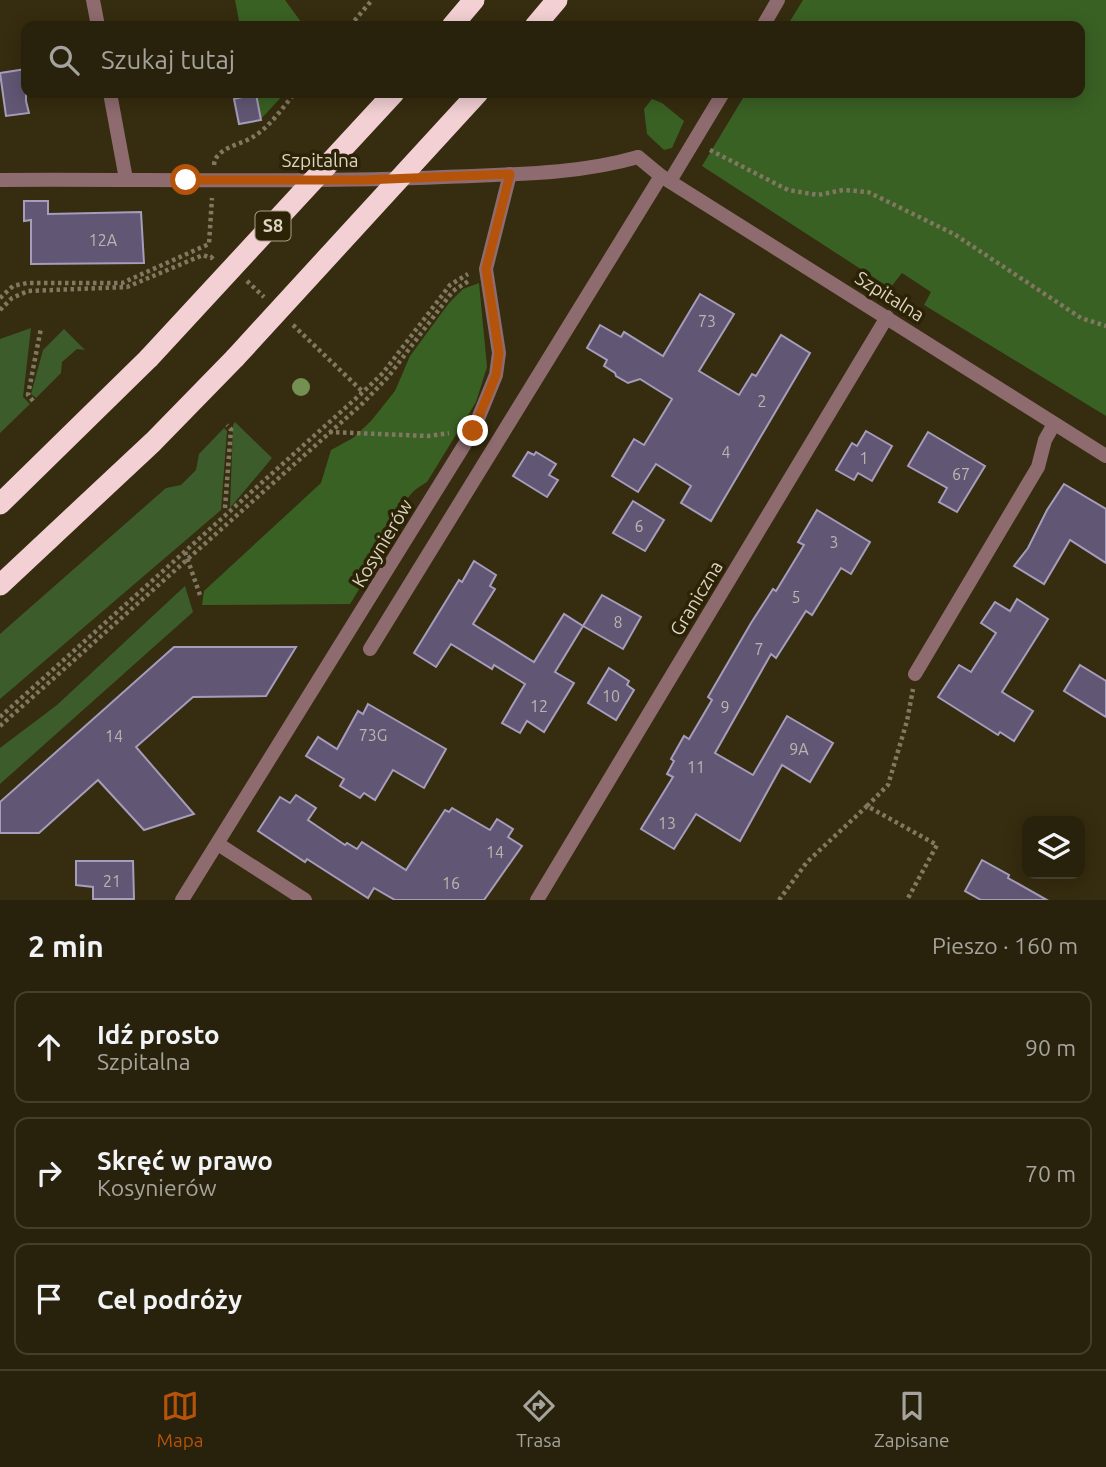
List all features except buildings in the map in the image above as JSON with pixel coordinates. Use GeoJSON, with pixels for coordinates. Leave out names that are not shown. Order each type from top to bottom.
{"type":"FeatureCollection","features":[{"type":"Feature","properties":{"kind":"highway"},"geometry":{"type":"LineString","coordinates":[[456,21],[474,0]]}},
{"type":"Feature","properties":{"kind":"highway"},"geometry":{"type":"LineString","coordinates":[[539,21],[557,0]]}},
{"type":"Feature","properties":{"kind":"highway","name":"S8"},"geometry":{"type":"LineString","coordinates":[[0,503],[149,358],[389,98]]}},
{"type":"Feature","properties":{"kind":"highway"},"geometry":{"type":"LineString","coordinates":[[0,585],[153,442],[235,358],[473,98]]}},
{"type":"Feature","properties":{"kind":"street"},"geometry":{"type":"LineString","coordinates":[[93,0],[96,21]]}},
{"type":"Feature","properties":{"kind":"street"},"geometry":{"type":"LineString","coordinates":[[765,21],[778,0]]}},
{"type":"Feature","properties":{"kind":"street"},"geometry":{"type":"LineString","coordinates":[[111,98],[126,179]]}},
{"type":"Feature","properties":{"kind":"street"},"geometry":{"type":"LineString","coordinates":[[370,649],[661,176],[693,142],[720,98]]}},
{"type":"Feature","properties":{"kind":"street","name":"Szpitalna"},"geometry":{"type":"LineString","coordinates":[[0,180],[364,180],[510,174],[607,166],[638,157],[661,176],[1106,456]]}},
{"type":"Feature","properties":{"kind":"street","name":"Kosynierów"},"geometry":{"type":"LineString","coordinates":[[182,900],[473,431],[496,375],[499,353],[483,273],[510,174]]}},
{"type":"Feature","properties":{"kind":"street","name":"Graniczna"},"geometry":{"type":"LineString","coordinates":[[537,900],[887,317]]}},
{"type":"Feature","properties":{"kind":"street"},"geometry":{"type":"LineString","coordinates":[[915,674],[1038,467],[1045,440],[1054,424]]}},
{"type":"Feature","properties":{"kind":"street"},"geometry":{"type":"LineString","coordinates":[[218,844],[305,900]]}},
{"type":"Feature","properties":{"kind":"path"},"geometry":{"type":"LineString","coordinates":[[354,21],[372,0]]}},
{"type":"Feature","properties":{"kind":"path"},"geometry":{"type":"LineString","coordinates":[[0,298],[13,286],[27,283],[122,283],[209,244],[214,158],[220,152],[259,133],[290,98]]}},
{"type":"Feature","properties":{"kind":"path"},"geometry":{"type":"LineString","coordinates":[[693,142],[788,190],[818,195],[843,190],[867,192],[954,234],[1058,305],[1081,318],[1106,326]]}},
{"type":"Feature","properties":{"kind":"path"},"geometry":{"type":"LineString","coordinates":[[0,310],[21,292],[127,287],[203,255],[211,258],[216,252]]}},
{"type":"Feature","properties":{"kind":"path"},"geometry":{"type":"LineString","coordinates":[[0,717],[383,373],[450,285],[470,273],[483,273]]}},
{"type":"Feature","properties":{"kind":"path"},"geometry":{"type":"LineString","coordinates":[[0,726],[331,432],[381,385],[453,291],[483,273]]}},
{"type":"Feature","properties":{"kind":"path"},"geometry":{"type":"LineString","coordinates":[[33,401],[28,395],[41,328]]}},
{"type":"Feature","properties":{"kind":"path"},"geometry":{"type":"LineString","coordinates":[[225,508],[231,429],[227,425]]}},
{"type":"Feature","properties":{"kind":"path"},"geometry":{"type":"LineString","coordinates":[[321,430],[428,436],[473,431]]}},
{"type":"Feature","properties":{"kind":"path"},"geometry":{"type":"LineString","coordinates":[[185,552],[201,598]]}},
{"type":"Feature","properties":{"kind":"path"},"geometry":{"type":"LineString","coordinates":[[779,900],[807,862],[888,785],[907,722],[915,674]]}},
{"type":"Feature","properties":{"kind":"path"},"geometry":{"type":"LineString","coordinates":[[867,806],[937,845],[907,900]]}},
{"type":"Feature","properties":{"kind":"green space"},"geometry":{"type":"Polygon","coordinates":[[[235,0],[285,0],[300,21],[239,21],[235,0]]]}},
{"type":"Feature","properties":{"kind":"green space"},"geometry":{"type":"Polygon","coordinates":[[[803,0],[1106,0],[1106,416],[924,305],[931,292],[902,273],[890,288],[702,166],[743,98],[1085,98],[1085,21],[790,21],[803,0]]]}},
{"type":"Feature","properties":{"kind":"green space"},"geometry":{"type":"Polygon","coordinates":[[[256,98],[280,98],[260,120],[256,98]]]}},
{"type":"Feature","properties":{"kind":"green space"},"geometry":{"type":"Polygon","coordinates":[[[652,99],[662,103],[684,121],[672,148],[664,150],[647,134],[644,109],[652,99]]]}},
{"type":"Feature","properties":{"kind":"green space"},"geometry":{"type":"Polygon","coordinates":[[[479,283],[487,367],[476,402],[427,482],[407,499],[404,516],[350,604],[202,605],[204,591],[321,483],[331,450],[353,438],[371,421],[395,391],[410,356],[449,303],[463,289],[479,283]]]}},
{"type":"Feature","properties":{"kind":"green space"},"geometry":{"type":"Polygon","coordinates":[[[31,328],[23,397],[30,404],[0,433],[0,339],[31,328]]]}},
{"type":"Feature","properties":{"kind":"green space"},"geometry":{"type":"Polygon","coordinates":[[[64,329],[85,350],[77,349],[62,362],[61,373],[36,398],[31,394],[43,350],[64,329]]]}},
{"type":"Feature","properties":{"kind":"green space"},"geometry":{"type":"Polygon","coordinates":[[[235,422],[272,458],[230,508],[233,425],[235,422]]]}},
{"type":"Feature","properties":{"kind":"green space"},"geometry":{"type":"Polygon","coordinates":[[[224,428],[227,431],[221,510],[0,699],[0,634],[166,488],[181,485],[196,470],[199,454],[224,428]]]}},
{"type":"Feature","properties":{"kind":"green space"},"geometry":{"type":"Polygon","coordinates":[[[185,586],[193,612],[0,784],[0,748],[57,705],[185,586]]]}},
{"type":"Feature","properties":{"kind":"route"},"geometry":{"type":"LineString","coordinates":[[186,180],[364,180],[510,174],[486,269],[499,353],[496,375],[473,431]]}}]}
